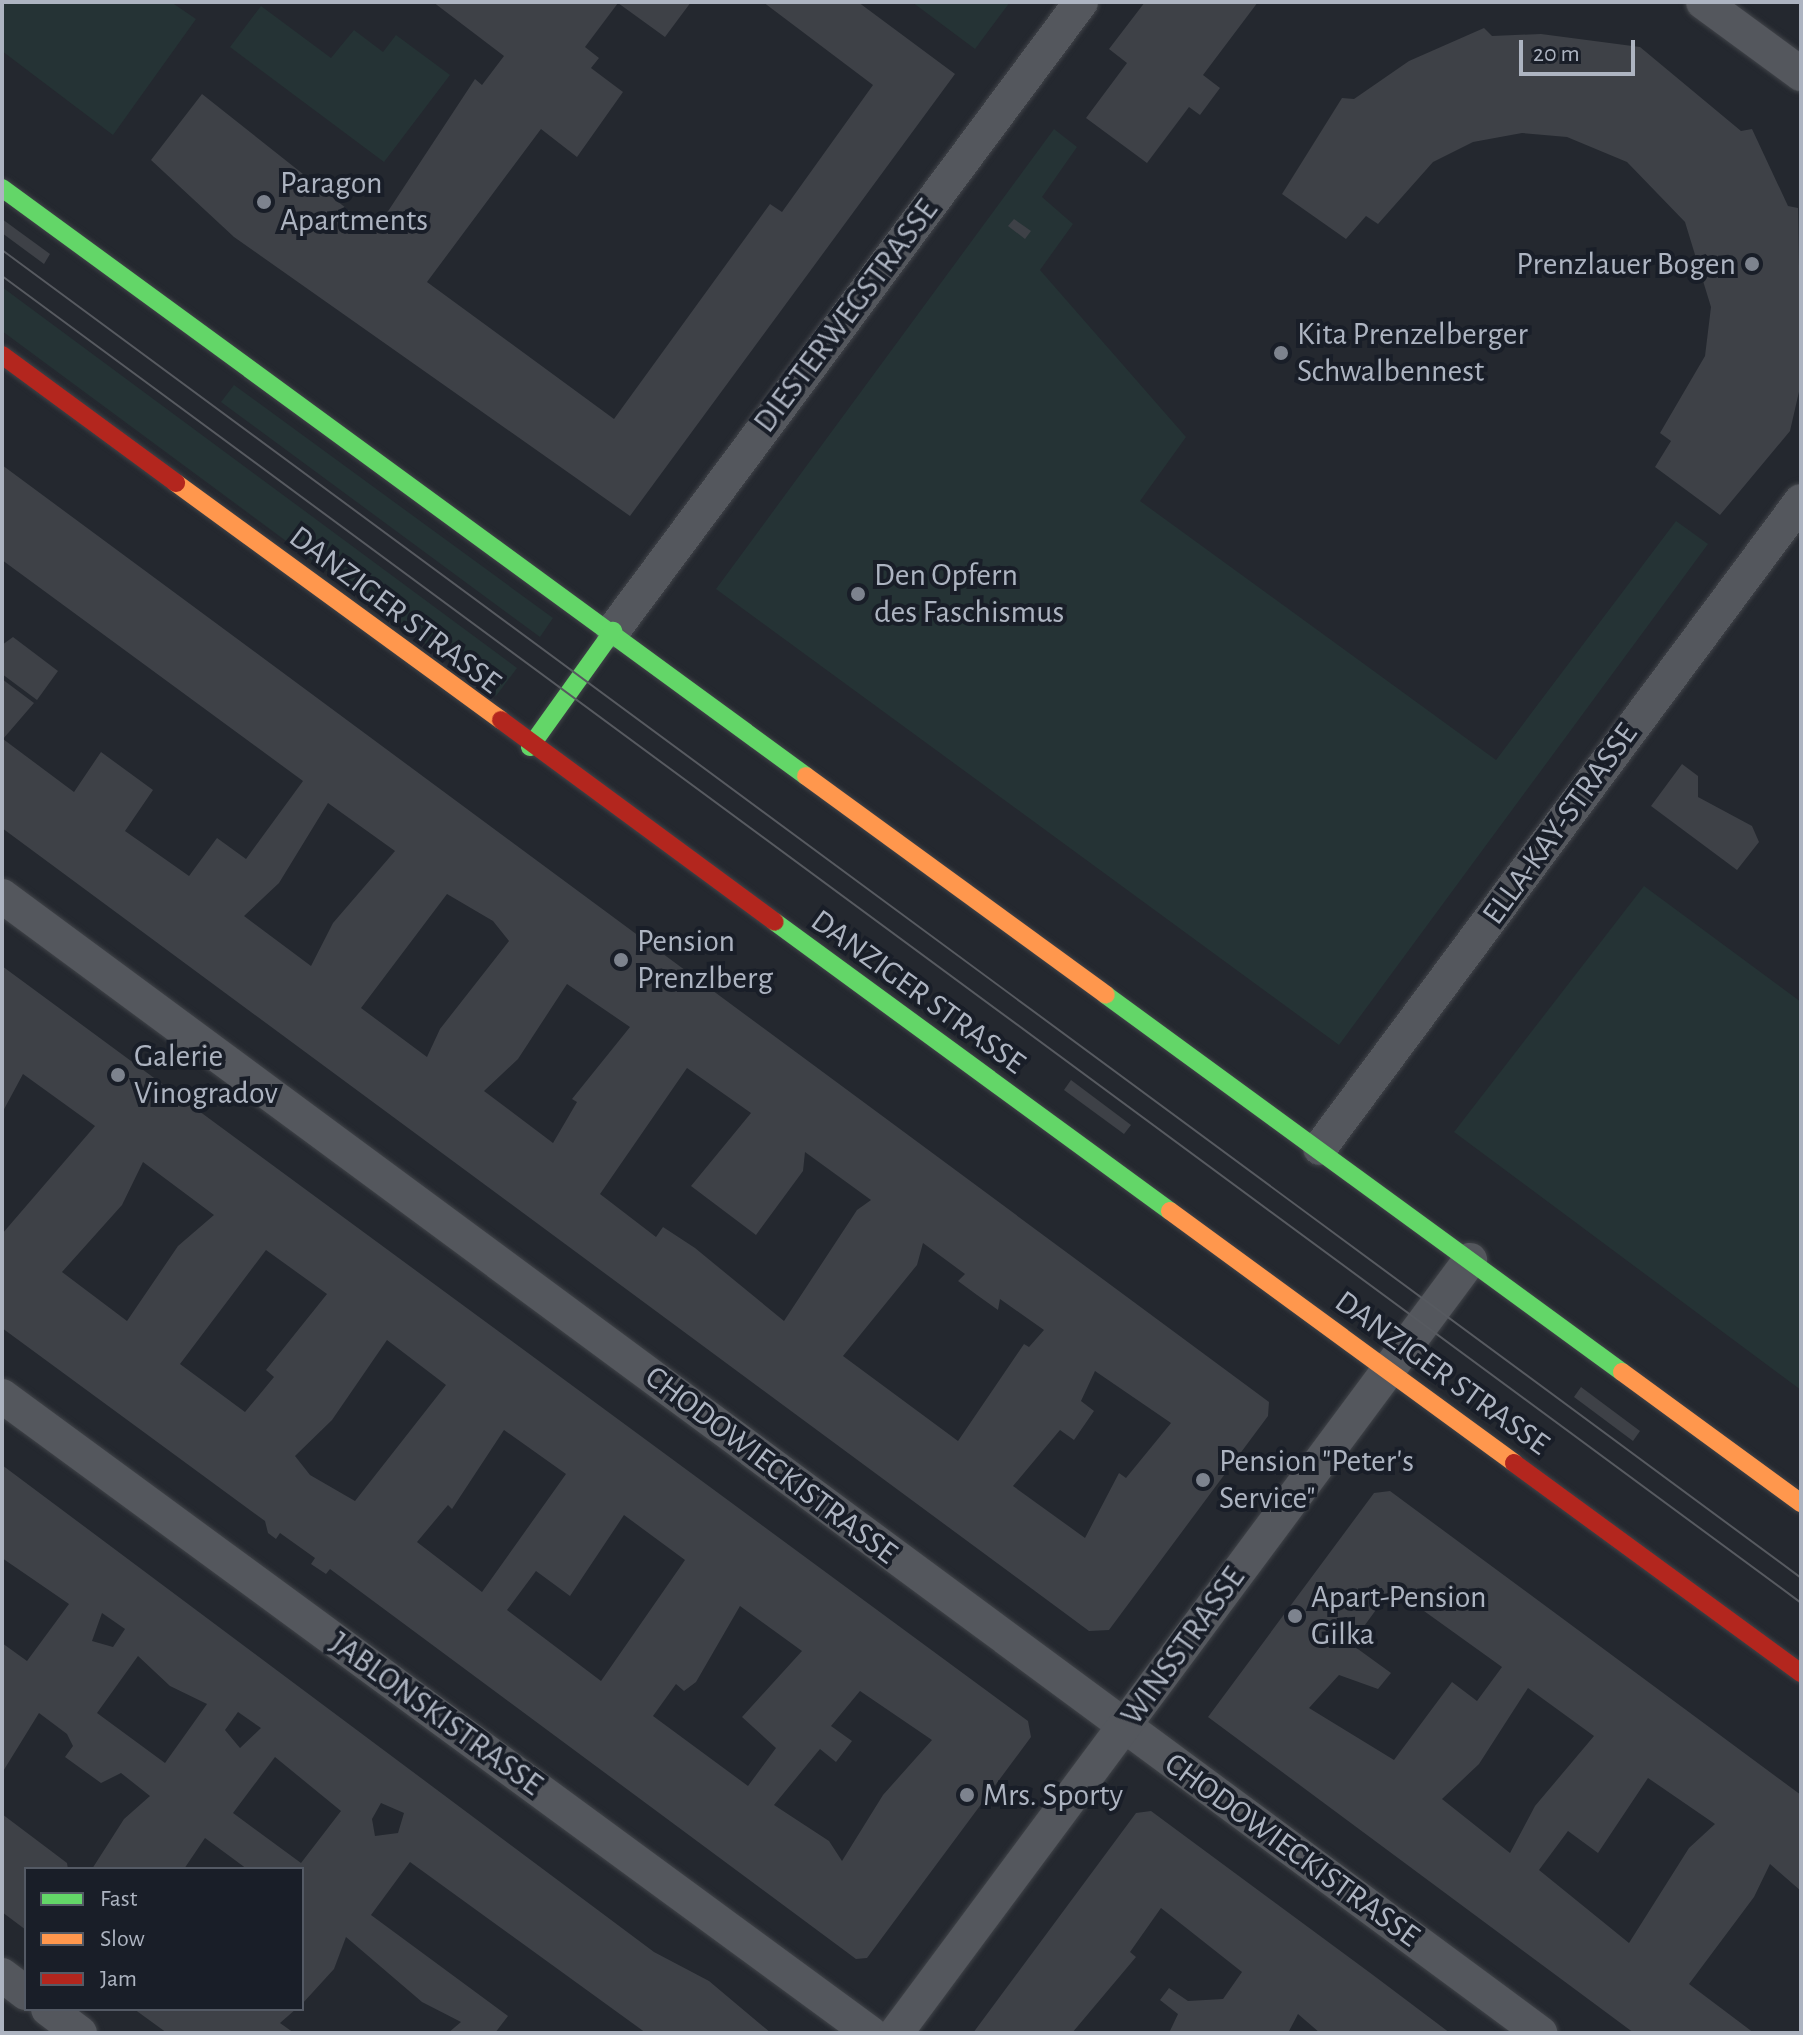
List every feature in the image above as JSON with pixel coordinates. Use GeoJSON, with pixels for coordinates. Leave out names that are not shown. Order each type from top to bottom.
{"type":"FeatureCollection","features":[{"type":"Feature","properties":{"kind":"main road"},"geometry":{"type":"LineString","coordinates":[[2,188],[613,631],[1801,1503]]}},
{"type":"Feature","properties":{"kind":"main road","name":"DANZIGER STRASSE"},"geometry":{"type":"LineString","coordinates":[[2,355],[530,747],[1801,1673]]}},
{"type":"Feature","properties":{"kind":"main road"},"geometry":{"type":"LineString","coordinates":[[530,747],[613,631]]}},
{"type":"Feature","properties":{"kind":"street","name":"DIESTERWEGSTRASSE"},"geometry":{"type":"LineString","coordinates":[[613,631],[1081,2]]}},
{"type":"Feature","properties":{"kind":"street"},"geometry":{"type":"LineString","coordinates":[[1703,2],[1801,74]]}},
{"type":"Feature","properties":{"kind":"street","name":"ELLA-KAY-STRASSE"},"geometry":{"type":"LineString","coordinates":[[1320,1148],[1801,501]]}},
{"type":"Feature","properties":{"kind":"street","name":"CHODOWIECKISTRASSE"},"geometry":{"type":"LineString","coordinates":[[2,896],[1540,2033]]}},
{"type":"Feature","properties":{"kind":"street","name":"WINSSTRASSE"},"geometry":{"type":"LineString","coordinates":[[896,2033],[1385,1369],[1470,1260]]}},
{"type":"Feature","properties":{"kind":"street","name":"JABLONSKISTRASSE"},"geometry":{"type":"LineString","coordinates":[[2,1396],[870,2033]]}},
{"type":"Feature","properties":{"kind":"street"},"geometry":{"type":"LineString","coordinates":[[2,1975],[24,1992]]}},
{"type":"Feature","properties":{"kind":"street"},"geometry":{"type":"LineString","coordinates":[[51,2011],[80,2033]]}},
{"type":"Feature","properties":{"kind":"shaded area"},"geometry":{"type":"Polygon","coordinates":[[[2,2],[171,2],[196,19],[113,135],[2,51],[2,2]]]}},
{"type":"Feature","properties":{"kind":"shaded area"},"geometry":{"type":"Polygon","coordinates":[[[912,2],[1010,2],[975,49],[912,2]]]}},
{"type":"Feature","properties":{"kind":"shaded area"},"geometry":{"type":"Polygon","coordinates":[[[261,6],[331,58],[354,30],[383,52],[396,35],[450,75],[384,162],[230,47],[261,6]]]}},
{"type":"Feature","properties":{"kind":"shaded area"},"geometry":{"type":"Polygon","coordinates":[[[1054,129],[1077,147],[1042,197],[1073,224],[1040,270],[1186,437],[1140,501],[1496,760],[1676,521],[1708,544],[1339,1045],[716,589],[1054,129]]]}},
{"type":"Feature","properties":{"kind":"shaded area"},"geometry":{"type":"Polygon","coordinates":[[[2,287],[517,668],[496,696],[2,331],[2,287]]]}},
{"type":"Feature","properties":{"kind":"shaded area"},"geometry":{"type":"Polygon","coordinates":[[[234,385],[553,618],[540,637],[221,402],[234,385]]]}},
{"type":"Feature","properties":{"kind":"shaded area"},"geometry":{"type":"Polygon","coordinates":[[[1644,886],[1801,1002],[1801,1390],[1454,1132],[1644,886]]]}},
{"type":"Feature","properties":{"kind":"building"},"geometry":{"type":"Polygon","coordinates":[[[433,2],[691,2],[665,37],[618,3],[585,47],[599,58],[591,68],[623,92],[577,157],[541,129],[427,282],[614,419],[770,204],[782,212],[873,85],[763,2],[858,2],[955,74],[630,516],[234,237],[151,160],[202,94],[375,231],[475,79],[482,85],[504,56],[433,2]]]}},
{"type":"Feature","properties":{"kind":"building"},"geometry":{"type":"Polygon","coordinates":[[[1145,2],[1258,2],[1203,75],[1220,88],[1200,115],[1189,107],[1147,163],[1086,118],[1127,63],[1109,49],[1145,2]]]}},
{"type":"Feature","properties":{"kind":"building","name":"Prenzlauer Bogen"},"geometry":{"type":"Polygon","coordinates":[[[1484,28],[1492,36],[1541,34],[1640,47],[1741,131],[1752,129],[1788,206],[1798,208],[1801,383],[1790,431],[1720,515],[1655,467],[1671,441],[1660,433],[1705,356],[1711,307],[1685,222],[1627,162],[1567,137],[1522,133],[1473,142],[1433,162],[1378,224],[1366,216],[1346,239],[1282,194],[1342,98],[1354,99],[1409,61],[1484,28]]]}},
{"type":"Feature","properties":{"kind":"building"},"geometry":{"type":"Polygon","coordinates":[[[2,219],[50,254],[44,264],[2,233],[2,219]]]}},
{"type":"Feature","properties":{"kind":"building"},"geometry":{"type":"Polygon","coordinates":[[[1014,219],[1031,231],[1025,239],[1008,226],[1014,219]]]}},
{"type":"Feature","properties":{"kind":"building"},"geometry":{"type":"Polygon","coordinates":[[[2,465],[1269,1402],[1268,1416],[1109,1630],[1089,1631],[2,828],[2,679],[34,703],[3,739],[74,792],[101,752],[153,790],[125,831],[189,876],[217,838],[246,859],[303,781],[2,560],[2,465]],[[328,803],[279,883],[244,916],[311,966],[333,923],[395,851],[328,803]],[[447,894],[361,1008],[427,1057],[440,1029],[509,941],[493,921],[447,894]],[[567,984],[518,1059],[484,1091],[553,1143],[577,1102],[572,1099],[630,1027],[567,984]],[[687,1068],[600,1194],[656,1237],[663,1227],[695,1248],[784,1321],[857,1210],[871,1200],[805,1152],[803,1171],[756,1235],[691,1186],[751,1113],[687,1068]],[[923,1243],[917,1265],[843,1356],[958,1441],[1024,1344],[1029,1347],[1044,1330],[1000,1299],[998,1310],[977,1295],[958,1281],[965,1274],[923,1243]],[[1095,1371],[1081,1401],[1094,1411],[1074,1440],[1060,1430],[1013,1486],[1085,1538],[1119,1473],[1126,1478],[1171,1423],[1095,1371]]]}},
{"type":"Feature","properties":{"kind":"building"},"geometry":{"type":"Polygon","coordinates":[[[13,637],[58,671],[37,700],[2,674],[2,645],[13,637]]]}},
{"type":"Feature","properties":{"kind":"building"},"geometry":{"type":"Polygon","coordinates":[[[1682,764],[1698,776],[1698,797],[1752,826],[1759,842],[1737,870],[1651,806],[1682,764]]]}},
{"type":"Feature","properties":{"kind":"building"},"geometry":{"type":"Polygon","coordinates":[[[2,966],[1028,1721],[1031,1737],[867,1958],[856,1959],[330,1569],[326,1574],[311,1564],[315,1558],[280,1533],[276,1539],[268,1533],[265,1521],[2,1328],[2,1234],[95,1126],[23,1074],[2,1113],[2,966]],[[143,1162],[122,1205],[62,1272],[127,1321],[178,1246],[214,1215],[143,1162]],[[266,1250],[180,1364],[245,1412],[274,1377],[266,1370],[327,1294],[266,1250]],[[387,1340],[332,1420],[295,1456],[310,1475],[355,1501],[446,1385],[387,1340]],[[504,1430],[452,1509],[448,1505],[417,1542],[482,1592],[566,1474],[504,1430]],[[624,1515],[570,1596],[536,1571],[507,1610],[601,1681],[685,1560],[624,1515]],[[740,1606],[696,1682],[684,1691],[676,1684],[653,1716],[748,1786],[776,1748],[742,1717],[802,1651],[740,1606]],[[860,1691],[831,1726],[852,1741],[836,1762],[820,1749],[774,1805],[829,1841],[842,1861],[883,1795],[932,1740],[860,1691]]]}},
{"type":"Feature","properties":{"kind":"building"},"geometry":{"type":"Polygon","coordinates":[[[1071,1080],[1131,1125],[1124,1134],[1064,1090],[1071,1080]]]}},
{"type":"Feature","properties":{"kind":"building"},"geometry":{"type":"Polygon","coordinates":[[[1581,1387],[1640,1431],[1633,1441],[1574,1397],[1581,1387]]]}},
{"type":"Feature","properties":{"kind":"building"},"geometry":{"type":"Polygon","coordinates":[[[2,1465],[654,1952],[709,1981],[771,2033],[646,2033],[410,1862],[371,1915],[508,2016],[495,2033],[448,2033],[461,2022],[422,2002],[346,1937],[334,1969],[304,2002],[304,1867],[244,1867],[205,1838],[185,1867],[93,1867],[124,1819],[150,1796],[121,1773],[101,1783],[65,1757],[73,1746],[67,1734],[39,1713],[2,1773],[2,1643],[27,1661],[69,1604],[2,1558],[2,1465]],[[102,1613],[92,1641],[113,1647],[125,1629],[102,1613]],[[138,1656],[97,1713],[165,1763],[207,1704],[170,1686],[138,1656]],[[238,1712],[225,1730],[240,1748],[261,1728],[238,1712]],[[275,1757],[233,1813],[301,1863],[341,1811],[275,1757]],[[381,1803],[372,1819],[375,1836],[398,1833],[404,1813],[381,1803]]]}},
{"type":"Feature","properties":{"kind":"building"},"geometry":{"type":"Polygon","coordinates":[[[1390,1491],[1801,1795],[1801,1891],[1770,1864],[1754,1897],[1689,1984],[1754,2033],[1634,2033],[1208,1717],[1374,1493],[1390,1491]],[[1392,1588],[1351,1644],[1391,1673],[1378,1689],[1339,1675],[1309,1708],[1394,1760],[1452,1682],[1477,1701],[1502,1667],[1392,1588]],[[1528,1688],[1479,1764],[1442,1799],[1510,1853],[1535,1806],[1594,1736],[1528,1688]],[[1648,1778],[1598,1853],[1568,1831],[1539,1870],[1629,1943],[1689,1848],[1715,1824],[1648,1778]]]}},
{"type":"Feature","properties":{"kind":"building"},"geometry":{"type":"Polygon","coordinates":[[[1151,1811],[1450,2033],[1320,2033],[1298,2014],[1288,2033],[1169,2033],[1178,2014],[1160,2000],[1169,1988],[1188,2001],[1223,1999],[1242,1972],[1161,1908],[1130,1952],[1136,1957],[1072,2033],[973,2033],[1136,1813],[1151,1811]]]}},
{"type":"Feature","properties":{"kind":"building"},"geometry":{"type":"Polygon","coordinates":[[[2,1814],[67,1863],[68,1867],[24,1867],[24,1928],[2,1912],[2,1814]]]}},
{"type":"Feature","properties":{"kind":"building"},"geometry":{"type":"Polygon","coordinates":[[[137,2011],[294,2011],[280,2023],[294,2033],[167,2033],[137,2011]]]}},
{"type":"Feature","properties":{"kind":"tram line"},"geometry":{"type":"LineString","coordinates":[[2,250],[1801,1578]]}},
{"type":"Feature","properties":{"kind":"tram line"},"geometry":{"type":"LineString","coordinates":[[2,276],[1801,1603]]}},
{"type":"Feature","properties":{"kind":"traffic: fast"},"geometry":{"type":"LineString","coordinates":[[2,188],[806,776]]}},
{"type":"Feature","properties":{"kind":"traffic: fast"},"geometry":{"type":"LineString","coordinates":[[530,747],[613,631]]}},
{"type":"Feature","properties":{"kind":"traffic: fast"},"geometry":{"type":"LineString","coordinates":[[775,922],[1170,1211]]}},
{"type":"Feature","properties":{"kind":"traffic: fast"},"geometry":{"type":"LineString","coordinates":[[1106,995],[1622,1372]]}},
{"type":"Feature","properties":{"kind":"traffic: slow"},"geometry":{"type":"LineString","coordinates":[[176,483],[501,720]]}},
{"type":"Feature","properties":{"kind":"traffic: slow"},"geometry":{"type":"LineString","coordinates":[[806,776],[1106,995]]}},
{"type":"Feature","properties":{"kind":"traffic: slow"},"geometry":{"type":"LineString","coordinates":[[1170,1211],[1514,1463]]}},
{"type":"Feature","properties":{"kind":"traffic: slow"},"geometry":{"type":"LineString","coordinates":[[1622,1372],[1801,1503]]}},
{"type":"Feature","properties":{"kind":"traffic: jam"},"geometry":{"type":"LineString","coordinates":[[2,355],[176,483]]}},
{"type":"Feature","properties":{"kind":"traffic: jam"},"geometry":{"type":"LineString","coordinates":[[501,720],[775,922]]}},
{"type":"Feature","properties":{"kind":"traffic: jam"},"geometry":{"type":"LineString","coordinates":[[1514,1463],[1801,1673]]}},
{"type":"Feature","properties":{"kind":"place","name":"Paragon Apartments"},"geometry":{"type":"Point","coordinates":[264,202]}},
{"type":"Feature","properties":{"kind":"place","name":"Prenzlauer Bogen"},"geometry":{"type":"Point","coordinates":[1752,264]}},
{"type":"Feature","properties":{"kind":"place","name":"Kita Prenzelberger Schwalbennest"},"geometry":{"type":"Point","coordinates":[1281,353]}},
{"type":"Feature","properties":{"kind":"place","name":"Den Opfern des Faschismus"},"geometry":{"type":"Point","coordinates":[858,594]}},
{"type":"Feature","properties":{"kind":"place","name":"Pension Prenzlberg"},"geometry":{"type":"Point","coordinates":[621,960]}},
{"type":"Feature","properties":{"kind":"place","name":"Galerie Vinogradov"},"geometry":{"type":"Point","coordinates":[118,1075]}},
{"type":"Feature","properties":{"kind":"place","name":"Pension \"Peter's Service\""},"geometry":{"type":"Point","coordinates":[1203,1480]}},
{"type":"Feature","properties":{"kind":"place","name":"Apart-Pension Gilka"},"geometry":{"type":"Point","coordinates":[1295,1616]}},
{"type":"Feature","properties":{"kind":"place","name":"Mrs. Sporty"},"geometry":{"type":"Point","coordinates":[967,1795]}}]}
